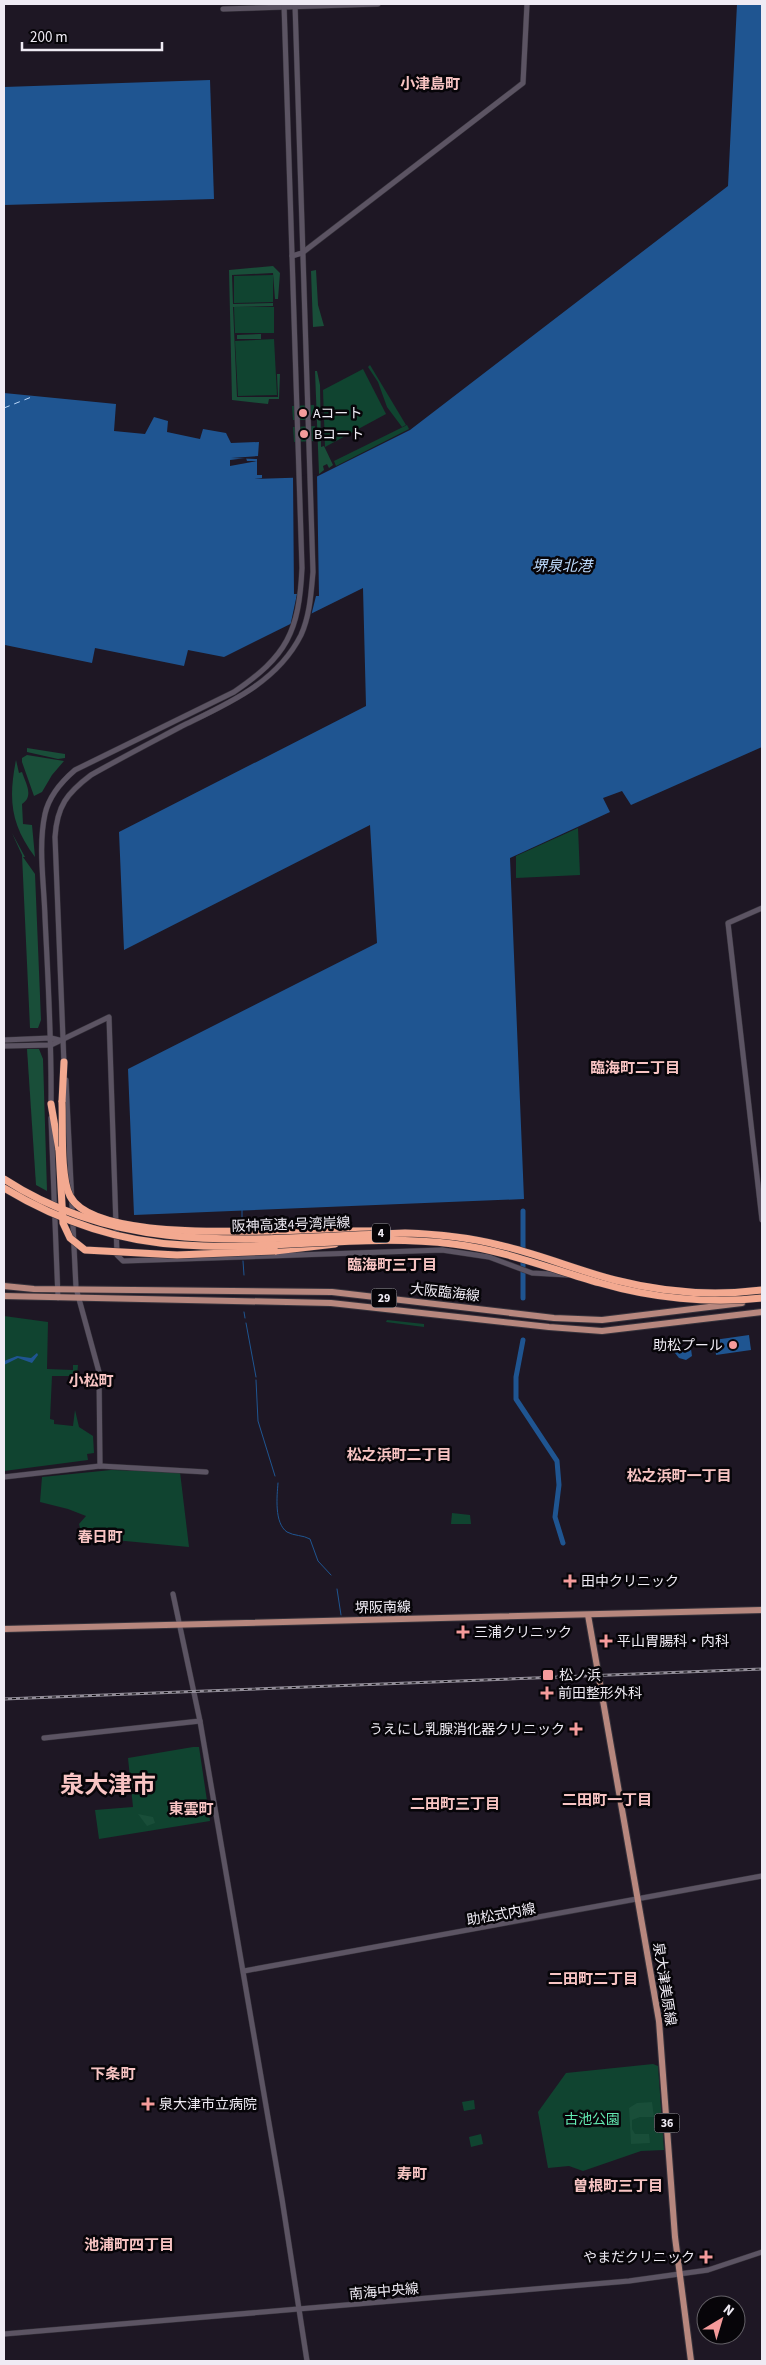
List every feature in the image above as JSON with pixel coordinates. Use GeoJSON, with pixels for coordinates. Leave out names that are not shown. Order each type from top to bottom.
{"type":"FeatureCollection","features":[{"type":"Feature","properties":{"kind":"highway"},"geometry":{"type":"LineString","coordinates":[[64,1062],[62,1102],[67,1190],[76,1204],[100,1217],[138,1227],[171,1230],[359,1230],[405,1233]]}},
{"type":"Feature","properties":{"kind":"highway"},"geometry":{"type":"LineString","coordinates":[[51,1104],[59,1150],[63,1223],[70,1238],[85,1250],[216,1255],[307,1248],[362,1240]]}},
{"type":"Feature","properties":{"kind":"highway","name":"阪神高速4号湾岸線"},"geometry":{"type":"LineString","coordinates":[[4,1179],[66,1211],[109,1225],[159,1236],[233,1239],[405,1233],[454,1236],[498,1244],[636,1285],[695,1292],[762,1290]]}},
{"type":"Feature","properties":{"kind":"highway","name":"阪神高速4号湾岸線"},"geometry":{"type":"LineString","coordinates":[[4,1188],[44,1210],[86,1227],[159,1243],[234,1246],[362,1240],[431,1242],[476,1247],[518,1257],[599,1283],[653,1295],[717,1299],[762,1299]]}},
{"type":"Feature","properties":{"kind":"main road","name":"大阪臨海線"},"geometry":{"type":"LineString","coordinates":[[4,1286],[332,1292],[554,1318],[602,1320],[762,1299]]}},
{"type":"Feature","properties":{"kind":"main road","name":"大阪臨海線"},"geometry":{"type":"LineString","coordinates":[[4,1296],[331,1303],[602,1331],[762,1312]]}},
{"type":"Feature","properties":{"kind":"main road","name":"堺阪南線"},"geometry":{"type":"LineString","coordinates":[[4,1629],[762,1610]]}},
{"type":"Feature","properties":{"kind":"main road","name":"泉大津美原線"},"geometry":{"type":"LineString","coordinates":[[588,1615],[660,2021],[679,2276],[691,2361]]}},
{"type":"Feature","properties":{"kind":"street"},"geometry":{"type":"LineString","coordinates":[[223,9],[284,5],[378,4]]}},
{"type":"Feature","properties":{"kind":"street"},"geometry":{"type":"LineString","coordinates":[[292,256],[302,253],[523,83],[527,4]]}},
{"type":"Feature","properties":{"kind":"street"},"geometry":{"type":"LineString","coordinates":[[58,1298],[51,1104],[51,1038],[42,848],[45,814],[53,794],[66,778],[83,766],[234,692],[256,678],[279,654],[293,630],[300,604],[302,568],[284,5]]}},
{"type":"Feature","properties":{"kind":"street"},"geometry":{"type":"LineString","coordinates":[[100,1466],[99,1372],[77,1298],[76,1288],[69,1112],[63,1041],[56,818],[66,799],[77,786],[91,775],[122,757],[236,699],[264,681],[286,660],[301,634],[310,605],[314,572],[295,5]]}},
{"type":"Feature","properties":{"kind":"street"},"geometry":{"type":"LineString","coordinates":[[762,908],[728,923],[762,1220]]}},
{"type":"Feature","properties":{"kind":"street"},"geometry":{"type":"LineString","coordinates":[[4,1046],[51,1045],[63,1041],[109,1017],[117,1255],[119,1258],[129,1261],[247,1258],[351,1251],[442,1250],[489,1257],[528,1271],[566,1276],[601,1274]]}},
{"type":"Feature","properties":{"kind":"street"},"geometry":{"type":"LineString","coordinates":[[4,1040],[51,1038],[63,1041]]}},
{"type":"Feature","properties":{"kind":"street"},"geometry":{"type":"LineString","coordinates":[[4,1477],[100,1466],[206,1472]]}},
{"type":"Feature","properties":{"kind":"street"},"geometry":{"type":"LineString","coordinates":[[173,1594],[200,1720],[244,1972],[307,2361]]}},
{"type":"Feature","properties":{"kind":"street"},"geometry":{"type":"LineString","coordinates":[[44,1738],[200,1720]]}},
{"type":"Feature","properties":{"kind":"street","name":"助松式内線"},"geometry":{"type":"LineString","coordinates":[[244,1972],[762,1876]]}},
{"type":"Feature","properties":{"kind":"street","name":"南海中央線"},"geometry":{"type":"LineString","coordinates":[[4,2334],[679,2276],[708,2270],[762,2252]]}},
{"type":"Feature","properties":{"kind":"green space"},"geometry":{"type":"Polygon","coordinates":[[[273,266],[280,273],[278,299],[275,299],[273,273],[232,275],[233,304],[273,303],[273,306],[233,307],[237,397],[278,397],[277,374],[280,374],[279,399],[269,399],[268,404],[232,400],[229,270],[273,266]]]}},
{"type":"Feature","properties":{"kind":"green space"},"geometry":{"type":"Polygon","coordinates":[[[316,270],[318,305],[324,326],[313,327],[311,271],[316,270]]]}},
{"type":"Feature","properties":{"kind":"green space"},"geometry":{"type":"Polygon","coordinates":[[[273,275],[273,302],[234,303],[234,276],[273,275]]]}},
{"type":"Feature","properties":{"kind":"green space"},"geometry":{"type":"Polygon","coordinates":[[[234,307],[274,307],[274,333],[235,333],[234,307]]]}},
{"type":"Feature","properties":{"kind":"green space"},"geometry":{"type":"Polygon","coordinates":[[[261,334],[261,339],[237,339],[237,335],[261,334]]]}},
{"type":"Feature","properties":{"kind":"green space"},"geometry":{"type":"Polygon","coordinates":[[[274,339],[277,395],[238,396],[235,341],[274,339]]]}},
{"type":"Feature","properties":{"kind":"green space"},"geometry":{"type":"Polygon","coordinates":[[[370,365],[406,425],[402,427],[387,407],[378,382],[368,367],[370,365]]]}},
{"type":"Feature","properties":{"kind":"green space"},"geometry":{"type":"Polygon","coordinates":[[[363,369],[386,414],[325,447],[323,390],[363,369]]]}},
{"type":"Feature","properties":{"kind":"green space"},"geometry":{"type":"Polygon","coordinates":[[[315,371],[317,371],[320,385],[321,447],[324,446],[333,465],[329,468],[327,464],[323,466],[324,470],[319,474],[315,371]]]}},
{"type":"Feature","properties":{"kind":"green space","name":"Aコート"},"geometry":{"type":"Polygon","coordinates":[[[314,405],[314,420],[293,420],[292,406],[314,405]]]}},
{"type":"Feature","properties":{"kind":"green space"},"geometry":{"type":"Polygon","coordinates":[[[407,425],[409,429],[336,466],[334,461],[407,425]]]}},
{"type":"Feature","properties":{"kind":"green space","name":"Bコート"},"geometry":{"type":"Polygon","coordinates":[[[315,426],[315,441],[294,442],[293,427],[315,426]]]}},
{"type":"Feature","properties":{"kind":"green space"},"geometry":{"type":"Polygon","coordinates":[[[27,748],[65,754],[65,758],[58,759],[27,752],[27,748]]]}},
{"type":"Feature","properties":{"kind":"green space"},"geometry":{"type":"Polygon","coordinates":[[[27,755],[64,761],[52,775],[42,792],[34,796],[22,762],[22,758],[27,755]]]}},
{"type":"Feature","properties":{"kind":"green space"},"geometry":{"type":"Polygon","coordinates":[[[16,760],[19,773],[22,772],[28,790],[28,797],[22,804],[23,824],[32,825],[35,857],[16,823],[12,788],[16,760]]]}},
{"type":"Feature","properties":{"kind":"green space"},"geometry":{"type":"Polygon","coordinates":[[[578,828],[580,875],[516,878],[516,856],[578,828]]]}},
{"type":"Feature","properties":{"kind":"green space"},"geometry":{"type":"Polygon","coordinates":[[[12,833],[25,857],[23,857],[35,874],[41,1020],[38,1028],[30,1028],[22,855],[12,833]]]}},
{"type":"Feature","properties":{"kind":"green space"},"geometry":{"type":"Polygon","coordinates":[[[27,1049],[39,1049],[43,1059],[47,1191],[36,1185],[27,1049]]]}},
{"type":"Feature","properties":{"kind":"green space"},"geometry":{"type":"Polygon","coordinates":[[[4,1316],[48,1322],[47,1369],[73,1370],[73,1365],[78,1365],[77,1376],[73,1377],[78,1377],[77,1387],[77,1379],[72,1379],[72,1376],[52,1376],[50,1419],[54,1420],[54,1424],[73,1426],[75,1410],[79,1427],[93,1436],[94,1453],[87,1454],[88,1460],[4,1471],[4,1316]]]}},
{"type":"Feature","properties":{"kind":"green space"},"geometry":{"type":"Polygon","coordinates":[[[387,1320],[424,1324],[424,1327],[386,1322],[387,1320]]]}},
{"type":"Feature","properties":{"kind":"green space"},"geometry":{"type":"Polygon","coordinates":[[[111,1470],[180,1472],[189,1547],[93,1538],[80,1528],[79,1524],[86,1516],[40,1502],[42,1477],[111,1470]]]}},
{"type":"Feature","properties":{"kind":"green space"},"geometry":{"type":"Polygon","coordinates":[[[452,1513],[470,1515],[471,1524],[451,1524],[452,1513]]]}},
{"type":"Feature","properties":{"kind":"green space"},"geometry":{"type":"Polygon","coordinates":[[[199,1747],[210,1821],[99,1839],[95,1810],[133,1807],[128,1758],[199,1747]]]}},
{"type":"Feature","properties":{"kind":"green space"},"geometry":{"type":"Polygon","coordinates":[[[138,1814],[153,1817],[155,1823],[147,1826],[138,1814]]]}},
{"type":"Feature","properties":{"kind":"green space","name":"古池公園"},"geometry":{"type":"Polygon","coordinates":[[[653,2064],[658,2066],[664,2150],[641,2151],[583,2171],[569,2166],[548,2168],[538,2112],[566,2073],[653,2064]]]}},
{"type":"Feature","properties":{"kind":"green space"},"geometry":{"type":"Polygon","coordinates":[[[474,2100],[475,2109],[464,2111],[462,2102],[474,2100]]]}},
{"type":"Feature","properties":{"kind":"green space"},"geometry":{"type":"Polygon","coordinates":[[[652,2102],[654,2117],[640,2117],[632,2120],[632,2129],[635,2134],[649,2134],[650,2143],[631,2144],[629,2108],[637,2103],[652,2102]]]}},
{"type":"Feature","properties":{"kind":"green space"},"geometry":{"type":"Polygon","coordinates":[[[481,2134],[483,2144],[471,2147],[469,2137],[481,2134]]]}},
{"type":"Feature","properties":{"kind":"water","name":"堺泉北港"},"geometry":{"type":"Polygon","coordinates":[[[737,4],[762,4],[762,747],[631,805],[622,791],[603,798],[610,812],[510,858],[524,1199],[134,1215],[128,1069],[377,943],[370,825],[124,950],[119,832],[366,706],[363,588],[224,657],[188,650],[184,666],[95,648],[92,663],[5,645],[4,649],[4,393],[116,404],[114,431],[145,434],[154,417],[168,421],[167,432],[200,439],[203,429],[226,433],[231,443],[259,442],[258,456],[231,458],[257,459],[257,475],[262,475],[262,478],[254,479],[316,477],[410,430],[728,186],[737,4]]]}},
{"type":"Feature","properties":{"kind":"water"},"geometry":{"type":"Polygon","coordinates":[[[210,80],[214,199],[4,205],[4,87],[210,80]]]}},
{"type":"Feature","properties":{"kind":"water","name":"助松プール"},"geometry":{"type":"Polygon","coordinates":[[[749,1335],[751,1350],[716,1355],[714,1340],[749,1335]]]}},
{"type":"Feature","properties":{"kind":"water"},"geometry":{"type":"Polygon","coordinates":[[[678,1346],[682,1347],[684,1351],[691,1349],[692,1356],[686,1360],[679,1358],[675,1353],[678,1346]]]}},
{"type":"Feature","properties":{"kind":"water"},"geometry":{"type":"Polygon","coordinates":[[[37,1353],[38,1355],[32,1363],[18,1358],[4,1365],[4,1361],[17,1356],[31,1358],[37,1353]]]}},
{"type":"Feature","properties":{"kind":"pier"},"geometry":{"type":"Polygon","coordinates":[[[246,458],[247,461],[257,461],[230,466],[230,460],[246,458]]]}},
{"type":"Feature","properties":{"kind":"pier"},"geometry":{"type":"Polygon","coordinates":[[[317,474],[319,596],[316,596],[311,616],[290,627],[297,594],[294,594],[293,476],[317,474]]]}},
{"type":"Feature","properties":{"kind":"waterway"},"geometry":{"type":"LineString","coordinates":[[242,1209],[242,1226]]}},
{"type":"Feature","properties":{"kind":"waterway"},"geometry":{"type":"LineString","coordinates":[[523,1211],[523,1298]]}},
{"type":"Feature","properties":{"kind":"waterway"},"geometry":{"type":"LineString","coordinates":[[243,1261],[244,1275]]}},
{"type":"Feature","properties":{"kind":"waterway"},"geometry":{"type":"LineString","coordinates":[[244,1312],[245,1318]]}},
{"type":"Feature","properties":{"kind":"waterway"},"geometry":{"type":"LineString","coordinates":[[246,1323],[256,1377]]}},
{"type":"Feature","properties":{"kind":"waterway"},"geometry":{"type":"LineString","coordinates":[[523,1340],[516,1377],[516,1399],[557,1461],[559,1485],[555,1517],[563,1543]]}},
{"type":"Feature","properties":{"kind":"waterway"},"geometry":{"type":"LineString","coordinates":[[256,1380],[258,1421],[275,1476]]}},
{"type":"Feature","properties":{"kind":"waterway"},"geometry":{"type":"LineString","coordinates":[[278,1483],[277,1509],[283,1528],[287,1532],[310,1539],[318,1561],[331,1575]]}},
{"type":"Feature","properties":{"kind":"waterway"},"geometry":{"type":"LineString","coordinates":[[337,1589],[341,1615]]}},
{"type":"Feature","properties":{"kind":"ferry route"},"geometry":{"type":"LineString","coordinates":[[4,408],[34,396]]}},
{"type":"Feature","properties":{"kind":"railway"},"geometry":{"type":"LineString","coordinates":[[4,1699],[762,1669]]}},
{"type":"Feature","properties":{"kind":"place","name":"Aコート"},"geometry":{"type":"Point","coordinates":[303,413]}},
{"type":"Feature","properties":{"kind":"place","name":"Bコート"},"geometry":{"type":"Point","coordinates":[304,434]}},
{"type":"Feature","properties":{"kind":"place","name":"助松プール"},"geometry":{"type":"Point","coordinates":[733,1345]}},
{"type":"Feature","properties":{"kind":"place","name":"田中クリニック"},"geometry":{"type":"Point","coordinates":[570,1581]}},
{"type":"Feature","properties":{"kind":"place","name":"三浦クリニック"},"geometry":{"type":"Point","coordinates":[463,1632]}},
{"type":"Feature","properties":{"kind":"place","name":"平山胃腸科・内科"},"geometry":{"type":"Point","coordinates":[606,1641]}},
{"type":"Feature","properties":{"kind":"place","name":"松ノ浜"},"geometry":{"type":"Point","coordinates":[548,1675]}},
{"type":"Feature","properties":{"kind":"place","name":"前田整形外科"},"geometry":{"type":"Point","coordinates":[547,1693]}},
{"type":"Feature","properties":{"kind":"place","name":"うえにし乳腺消化器クリニック"},"geometry":{"type":"Point","coordinates":[576,1729]}},
{"type":"Feature","properties":{"kind":"place","name":"泉大津市立病院"},"geometry":{"type":"Point","coordinates":[148,2104]}},
{"type":"Feature","properties":{"kind":"place","name":"やまだクリニック"},"geometry":{"type":"Point","coordinates":[706,2257]}},
{"type":"Feature","properties":{"kind":"district","name":"小津島町"},"geometry":{"type":"Point","coordinates":[430,84]}},
{"type":"Feature","properties":{"kind":"district","name":"臨海町二丁目"},"geometry":{"type":"Point","coordinates":[635,1068]}},
{"type":"Feature","properties":{"kind":"district","name":"臨海町三丁目"},"geometry":{"type":"Point","coordinates":[392,1265]}},
{"type":"Feature","properties":{"kind":"district","name":"小松町"},"geometry":{"type":"Point","coordinates":[91,1381]}},
{"type":"Feature","properties":{"kind":"district","name":"松之浜町二丁目"},"geometry":{"type":"Point","coordinates":[399,1455]}},
{"type":"Feature","properties":{"kind":"district","name":"松之浜町一丁目"},"geometry":{"type":"Point","coordinates":[679,1476]}},
{"type":"Feature","properties":{"kind":"district","name":"春日町"},"geometry":{"type":"Point","coordinates":[100,1537]}},
{"type":"Feature","properties":{"kind":"district","name":"泉大津市"},"geometry":{"type":"Point","coordinates":[108,1785]}},
{"type":"Feature","properties":{"kind":"district","name":"二田町一丁目"},"geometry":{"type":"Point","coordinates":[607,1800]}},
{"type":"Feature","properties":{"kind":"district","name":"二田町三丁目"},"geometry":{"type":"Point","coordinates":[455,1804]}},
{"type":"Feature","properties":{"kind":"district","name":"東雲町"},"geometry":{"type":"Point","coordinates":[191,1809]}},
{"type":"Feature","properties":{"kind":"district","name":"二田町二丁目"},"geometry":{"type":"Point","coordinates":[593,1979]}},
{"type":"Feature","properties":{"kind":"district","name":"下条町"},"geometry":{"type":"Point","coordinates":[113,2074]}},
{"type":"Feature","properties":{"kind":"district","name":"寿町"},"geometry":{"type":"Point","coordinates":[412,2174]}},
{"type":"Feature","properties":{"kind":"district","name":"曽根町三丁目"},"geometry":{"type":"Point","coordinates":[618,2186]}},
{"type":"Feature","properties":{"kind":"district","name":"池浦町四丁目"},"geometry":{"type":"Point","coordinates":[129,2245]}}]}
